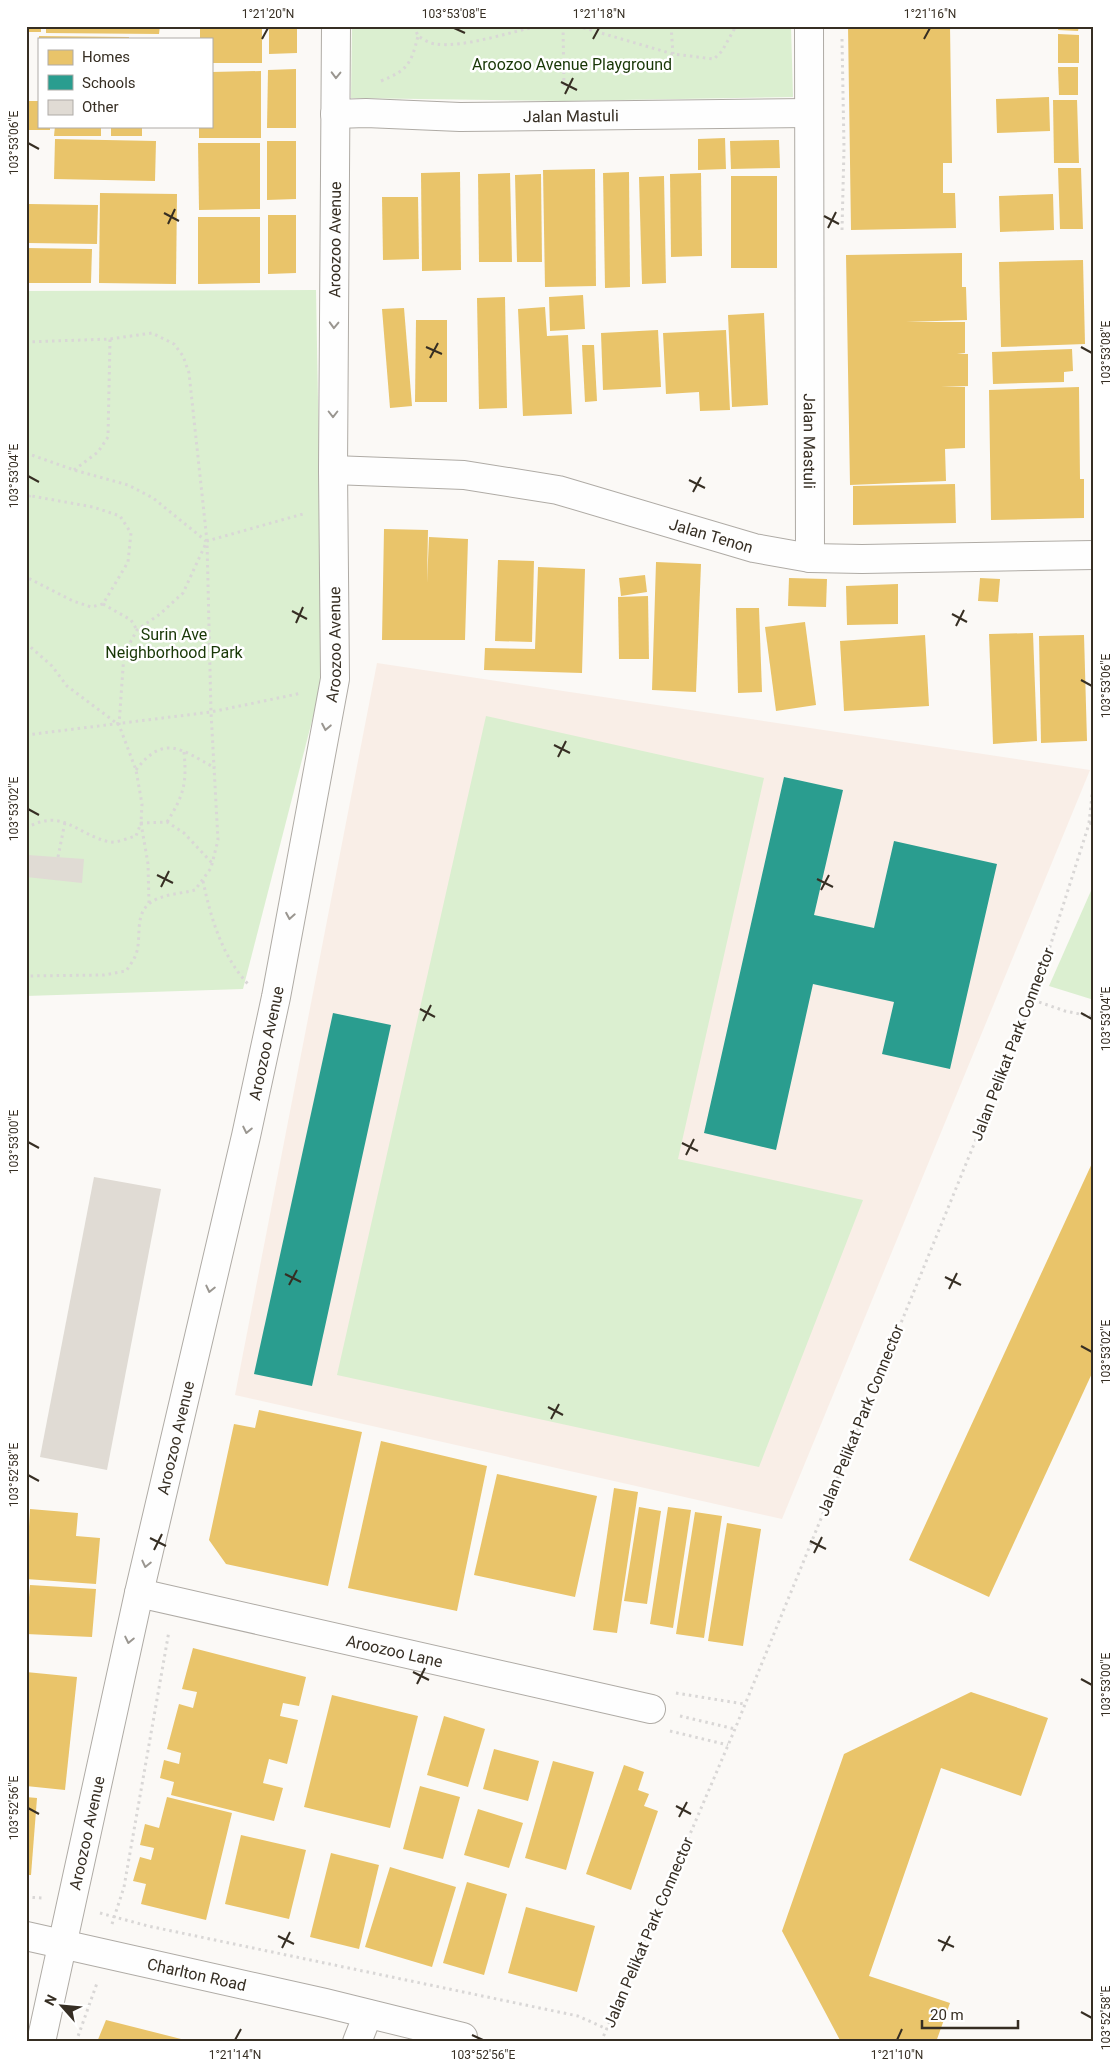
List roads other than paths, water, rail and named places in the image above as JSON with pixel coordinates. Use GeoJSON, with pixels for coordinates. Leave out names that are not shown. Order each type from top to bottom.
{"type":"FeatureCollection","features":[{"type":"Feature","properties":{"kind":"street","name":"Aroozoo Avenue"},"geometry":{"type":"LineString","coordinates":[[41,2042],[139,1593],[246,1136],[276,997],[335,679],[333,470],[336,26]]}},
{"type":"Feature","properties":{"kind":"street","name":"Jalan Mastuli"},"geometry":{"type":"LineString","coordinates":[[809,26],[810,558]]}},
{"type":"Feature","properties":{"kind":"street","name":"Jalan Mastuli"},"geometry":{"type":"LineString","coordinates":[[335,114],[366,112],[460,117],[808,113]]}},
{"type":"Feature","properties":{"kind":"street","name":"Jalan Tenon"},"geometry":{"type":"LineString","coordinates":[[333,470],[464,475],[558,490],[754,548],[810,558],[862,559],[1094,555]]}},
{"type":"Feature","properties":{"kind":"street","name":"Aroozoo Lane"},"geometry":{"type":"LineString","coordinates":[[139,1593],[651,1709]]}},
{"type":"Feature","properties":{"kind":"street","name":"Charlton Road"},"geometry":{"type":"LineString","coordinates":[[26,1936],[63,1942],[105,1954],[463,2037]]}},
{"type":"Feature","properties":{"kind":"street"},"geometry":{"type":"LineString","coordinates":[[357,2042],[368,2014]]}},
{"type":"Feature","properties":{"kind":"park label","name":"Aroozoo Avenue Playground"},"geometry":{"type":"Point","coordinates":[572,64]}},
{"type":"Feature","properties":{"kind":"park label","name":"Surin Ave Neighborhood Park"},"geometry":{"type":"Point","coordinates":[174,643]}}]}
